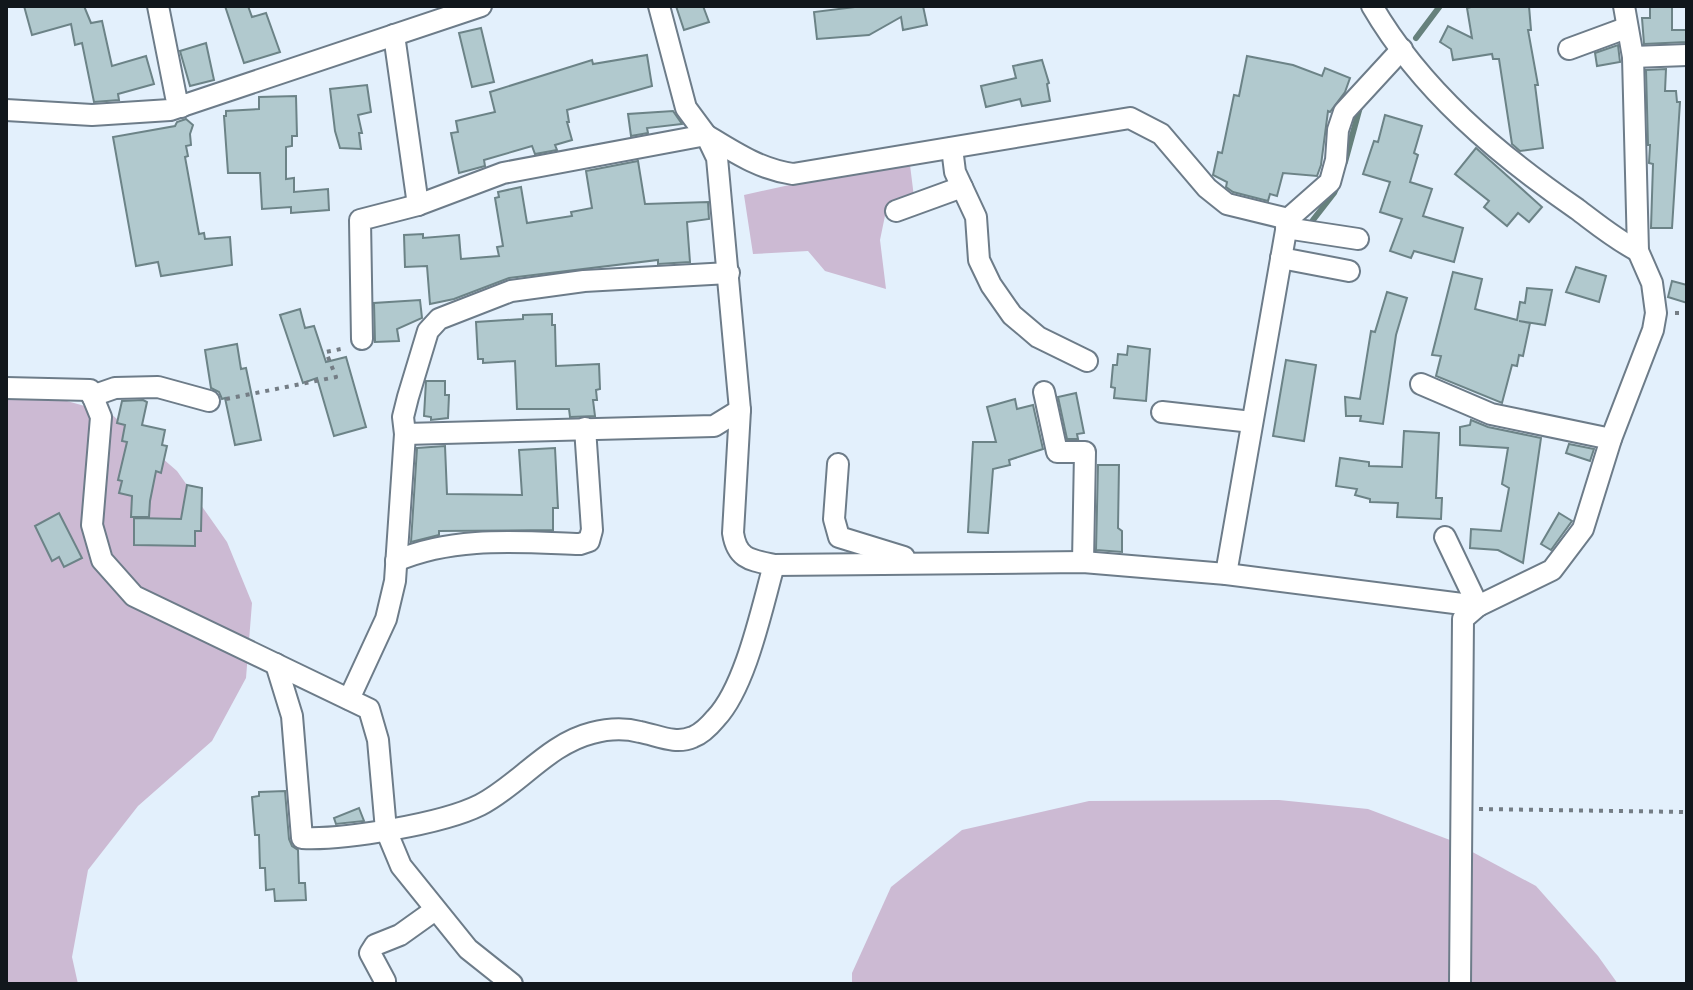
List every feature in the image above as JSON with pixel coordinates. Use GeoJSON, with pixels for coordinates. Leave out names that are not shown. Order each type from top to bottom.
{"type":"FeatureCollection","features":[{"type":"Feature","properties":{"kind":"street"},"geometry":{"type":"LineString","coordinates":[[158,6],[176,97],[181,107]]}},
{"type":"Feature","properties":{"kind":"street"},"geometry":{"type":"LineString","coordinates":[[6,110],[92,115],[170,110],[394,35],[435,13],[481,6]]}},
{"type":"Feature","properties":{"kind":"street"},"geometry":{"type":"LineString","coordinates":[[659,6],[686,108],[706,135],[717,158],[740,410],[733,533],[736,548],[749,560],[774,565],[1083,562],[1226,574],[1478,606]]}},
{"type":"Feature","properties":{"kind":"street"},"geometry":{"type":"LineString","coordinates":[[1372,6],[1425,82],[1485,139],[1612,237],[1638,251]]}},
{"type":"Feature","properties":{"kind":"street"},"geometry":{"type":"LineString","coordinates":[[1460,984],[1463,619],[1478,606],[1552,570],[1583,529],[1611,439],[1653,330],[1656,313],[1652,283],[1638,251],[1633,57],[1624,6]]}},
{"type":"Feature","properties":{"kind":"street"},"geometry":{"type":"LineString","coordinates":[[1569,49],[1626,28]]}},
{"type":"Feature","properties":{"kind":"street"},"geometry":{"type":"LineString","coordinates":[[394,35],[418,205]]}},
{"type":"Feature","properties":{"kind":"street"},"geometry":{"type":"LineString","coordinates":[[1226,574],[1287,223],[1330,182],[1344,112],[1402,49]]}},
{"type":"Feature","properties":{"kind":"street"},"geometry":{"type":"LineString","coordinates":[[1633,57],[1687,55]]}},
{"type":"Feature","properties":{"kind":"street"},"geometry":{"type":"LineString","coordinates":[[362,339],[360,220],[418,205],[503,173],[706,135],[747,160],[773,171],[793,174],[1130,118],[1161,134],[1207,188],[1227,204],[1287,223],[1358,239]]}},
{"type":"Feature","properties":{"kind":"street"},"geometry":{"type":"LineString","coordinates":[[952,148],[955,172],[976,217],[979,260],[991,285],[1012,315],[1038,337],[1087,361]]}},
{"type":"Feature","properties":{"kind":"street"},"geometry":{"type":"LineString","coordinates":[[896,211],[962,187]]}},
{"type":"Feature","properties":{"kind":"street"},"geometry":{"type":"LineString","coordinates":[[1281,258],[1349,271]]}},
{"type":"Feature","properties":{"kind":"street"},"geometry":{"type":"LineString","coordinates":[[349,699],[386,619],[395,581],[405,434],[403,417],[428,331],[439,319],[511,291],[584,281],[729,273]]}},
{"type":"Feature","properties":{"kind":"street"},"geometry":{"type":"LineString","coordinates":[[1421,384],[1491,414],[1611,439]]}},
{"type":"Feature","properties":{"kind":"street"},"geometry":{"type":"LineString","coordinates":[[92,396],[115,388],[158,387],[209,401]]}},
{"type":"Feature","properties":{"kind":"street"},"geometry":{"type":"LineString","coordinates":[[6,388],[90,390],[101,417],[92,525],[102,560],[134,596],[369,709],[382,772],[386,830],[401,866],[468,949],[512,984]]}},
{"type":"Feature","properties":{"kind":"street"},"geometry":{"type":"LineString","coordinates":[[1044,392],[1057,452],[1085,452],[1083,562]]}},
{"type":"Feature","properties":{"kind":"street"},"geometry":{"type":"LineString","coordinates":[[405,434],[714,426],[740,410]]}},
{"type":"Feature","properties":{"kind":"street"},"geometry":{"type":"LineString","coordinates":[[1162,412],[1252,422]]}},
{"type":"Feature","properties":{"kind":"street"},"geometry":{"type":"LineString","coordinates":[[396,561],[436,548],[483,541],[580,544],[589,541],[592,530],[585,428]]}},
{"type":"Feature","properties":{"kind":"street"},"geometry":{"type":"LineString","coordinates":[[838,464],[834,519],[839,537],[908,558],[912,565]]}},
{"type":"Feature","properties":{"kind":"street"},"geometry":{"type":"LineString","coordinates":[[1445,537],[1478,606]]}},
{"type":"Feature","properties":{"kind":"street"},"geometry":{"type":"LineString","coordinates":[[276,664],[292,716],[302,838],[324,839],[386,830],[480,805],[568,741],[593,732],[620,729],[662,739],[694,737],[718,716],[735,687],[753,639],[774,565]]}},
{"type":"Feature","properties":{"kind":"street"},"geometry":{"type":"LineString","coordinates":[[385,981],[370,953],[375,945],[400,935],[435,910]]}},
{"type":"Feature","properties":{"kind":"path"},"geometry":{"type":"LineString","coordinates":[[209,401],[336,377],[326,352],[351,348],[362,339]]}},
{"type":"Feature","properties":{"kind":"path"},"geometry":{"type":"LineString","coordinates":[[1461,809],[1687,812]]}},
{"type":"Feature","properties":{"kind":"shaded area"},"geometry":{"type":"Polygon","coordinates":[[[910,165],[914,197],[887,206],[880,240],[886,289],[825,271],[808,251],[753,254],[744,195],[910,165]]]}},
{"type":"Feature","properties":{"kind":"shaded area"},"geometry":{"type":"Polygon","coordinates":[[[38,393],[110,413],[177,471],[227,542],[252,603],[246,678],[212,741],[138,806],[88,870],[72,957],[78,984],[6,984],[6,394],[38,393]]]}},
{"type":"Feature","properties":{"kind":"shaded area"},"geometry":{"type":"Polygon","coordinates":[[[1279,800],[1368,809],[1450,840],[1536,886],[1598,956],[1618,984],[852,984],[852,973],[891,887],[962,830],[1089,801],[1279,800]]]}},
{"type":"Feature","properties":{"kind":"building"},"geometry":{"type":"Polygon","coordinates":[[[24,6],[84,6],[91,23],[102,21],[112,66],[146,56],[154,84],[118,94],[119,100],[94,102],[82,43],[75,45],[71,24],[32,35],[24,6]]]}},
{"type":"Feature","properties":{"kind":"building"},"geometry":{"type":"Polygon","coordinates":[[[225,6],[248,6],[252,17],[266,13],[280,52],[244,63],[225,6]]]}},
{"type":"Feature","properties":{"kind":"building"},"geometry":{"type":"Polygon","coordinates":[[[676,6],[703,6],[709,22],[684,30],[676,6]]]}},
{"type":"Feature","properties":{"kind":"building"},"geometry":{"type":"Polygon","coordinates":[[[863,6],[923,6],[927,25],[903,30],[901,17],[869,35],[817,39],[814,12],[863,6]]]}},
{"type":"Feature","properties":{"kind":"building"},"geometry":{"type":"Polygon","coordinates":[[[1529,6],[1531,30],[1528,30],[1538,85],[1535,85],[1543,148],[1520,151],[1512,144],[1499,59],[1493,59],[1492,54],[1453,60],[1451,49],[1440,42],[1448,26],[1472,38],[1467,8],[1529,6]]]}},
{"type":"Feature","properties":{"kind":"building"},"geometry":{"type":"Polygon","coordinates":[[[1650,6],[1672,6],[1672,30],[1687,30],[1687,42],[1644,44],[1642,18],[1650,18],[1650,6]]]}},
{"type":"Feature","properties":{"kind":"building"},"geometry":{"type":"Polygon","coordinates":[[[481,28],[494,82],[472,87],[459,33],[481,28]]]}},
{"type":"Feature","properties":{"kind":"building"},"geometry":{"type":"Polygon","coordinates":[[[206,43],[214,80],[190,86],[180,51],[206,43]]]}},
{"type":"Feature","properties":{"kind":"building"},"geometry":{"type":"Polygon","coordinates":[[[1618,45],[1620,62],[1597,66],[1595,53],[1618,45]]]}},
{"type":"Feature","properties":{"kind":"building"},"geometry":{"type":"Polygon","coordinates":[[[647,55],[652,86],[567,110],[572,140],[555,145],[557,150],[535,154],[532,146],[484,160],[485,166],[459,173],[451,133],[458,132],[456,121],[495,112],[490,92],[592,60],[593,64],[647,55]]]}},
{"type":"Feature","properties":{"kind":"building"},"geometry":{"type":"Polygon","coordinates":[[[1247,56],[1293,65],[1322,76],[1325,68],[1350,78],[1345,92],[1328,111],[1317,176],[1283,173],[1277,196],[1270,194],[1268,201],[1233,192],[1226,187],[1227,182],[1213,175],[1218,152],[1222,153],[1234,95],[1239,96],[1247,56]]]}},
{"type":"Feature","properties":{"kind":"building"},"geometry":{"type":"Polygon","coordinates":[[[1042,60],[1049,83],[1050,101],[1022,106],[1020,99],[986,107],[981,86],[1016,78],[1013,66],[1042,60]]]}},
{"type":"Feature","properties":{"kind":"building"},"geometry":{"type":"Polygon","coordinates":[[[1666,69],[1665,91],[1676,91],[1677,102],[1680,102],[1672,228],[1651,228],[1653,164],[1649,163],[1646,70],[1666,69]]]}},
{"type":"Feature","properties":{"kind":"building"},"geometry":{"type":"Polygon","coordinates":[[[367,85],[371,112],[358,115],[362,133],[359,133],[361,149],[340,148],[330,89],[367,85]]]}},
{"type":"Feature","properties":{"kind":"building"},"geometry":{"type":"Polygon","coordinates":[[[296,96],[297,136],[292,136],[292,146],[286,147],[286,179],[294,178],[294,192],[328,189],[329,210],[291,213],[291,207],[262,209],[260,173],[228,173],[226,111],[259,109],[259,97],[296,96]]]}},
{"type":"Feature","properties":{"kind":"building"},"geometry":{"type":"Polygon","coordinates":[[[673,111],[682,124],[647,128],[648,133],[631,136],[628,114],[673,111]]]}},
{"type":"Feature","properties":{"kind":"building"},"geometry":{"type":"Polygon","coordinates":[[[1385,115],[1422,126],[1410,182],[1432,189],[1423,216],[1463,228],[1454,262],[1414,251],[1411,258],[1390,251],[1402,219],[1380,212],[1390,182],[1363,174],[1374,141],[1378,142],[1385,115]]]}},
{"type":"Feature","properties":{"kind":"building"},"geometry":{"type":"Polygon","coordinates":[[[186,119],[193,125],[191,145],[186,146],[188,156],[185,157],[199,234],[204,233],[205,239],[230,237],[232,265],[161,276],[158,262],[136,266],[113,137],[175,126],[186,119]]]}},
{"type":"Feature","properties":{"kind":"building"},"geometry":{"type":"Polygon","coordinates":[[[1476,148],[1542,207],[1529,222],[1518,213],[1507,226],[1484,207],[1489,201],[1455,174],[1476,148]]]}},
{"type":"Feature","properties":{"kind":"building"},"geometry":{"type":"Polygon","coordinates":[[[638,161],[645,204],[708,202],[709,219],[687,222],[690,262],[658,264],[658,260],[509,278],[454,299],[430,304],[427,266],[405,267],[404,235],[423,234],[423,238],[459,235],[461,259],[499,256],[497,247],[503,246],[495,198],[499,197],[498,192],[521,187],[527,223],[572,216],[571,212],[592,208],[586,171],[638,161]]]}},
{"type":"Feature","properties":{"kind":"building"},"geometry":{"type":"Polygon","coordinates":[[[1576,267],[1606,276],[1599,302],[1566,292],[1576,267]]]}},
{"type":"Feature","properties":{"kind":"building"},"geometry":{"type":"Polygon","coordinates":[[[1453,272],[1482,279],[1475,309],[1517,320],[1520,302],[1525,303],[1527,288],[1552,290],[1545,325],[1519,321],[1530,323],[1523,356],[1519,355],[1517,366],[1512,365],[1502,403],[1436,376],[1441,356],[1432,355],[1453,272]]]}},
{"type":"Feature","properties":{"kind":"building"},"geometry":{"type":"Polygon","coordinates":[[[1672,281],[1687,285],[1687,303],[1668,297],[1672,281]]]}},
{"type":"Feature","properties":{"kind":"building"},"geometry":{"type":"Polygon","coordinates":[[[1387,292],[1407,298],[1396,335],[1383,424],[1360,421],[1361,416],[1346,416],[1345,397],[1360,399],[1371,331],[1375,332],[1387,292]]]}},
{"type":"Feature","properties":{"kind":"building"},"geometry":{"type":"Polygon","coordinates":[[[420,300],[422,318],[397,329],[399,341],[375,342],[374,303],[420,300]]]}},
{"type":"Feature","properties":{"kind":"building"},"geometry":{"type":"Polygon","coordinates":[[[300,309],[305,328],[314,326],[326,362],[346,357],[366,427],[334,436],[317,378],[303,383],[280,315],[300,309]]]}},
{"type":"Feature","properties":{"kind":"building"},"geometry":{"type":"Polygon","coordinates":[[[552,314],[556,366],[599,364],[600,389],[596,390],[597,400],[593,400],[595,416],[570,417],[569,409],[517,409],[515,361],[483,363],[483,359],[478,359],[476,322],[552,314]]]}},
{"type":"Feature","properties":{"kind":"building"},"geometry":{"type":"Polygon","coordinates":[[[237,344],[241,369],[246,368],[261,440],[235,445],[225,398],[222,399],[219,392],[211,388],[205,350],[237,344]]]}},
{"type":"Feature","properties":{"kind":"building"},"geometry":{"type":"Polygon","coordinates":[[[1128,346],[1150,349],[1146,401],[1114,398],[1115,388],[1111,387],[1113,365],[1117,365],[1118,354],[1127,355],[1128,346]]]}},
{"type":"Feature","properties":{"kind":"building"},"geometry":{"type":"Polygon","coordinates":[[[1286,360],[1316,365],[1304,441],[1273,436],[1286,360]]]}},
{"type":"Feature","properties":{"kind":"building"},"geometry":{"type":"Polygon","coordinates":[[[426,381],[445,381],[445,395],[449,395],[448,418],[431,420],[431,417],[424,416],[426,381]]]}},
{"type":"Feature","properties":{"kind":"building"},"geometry":{"type":"Polygon","coordinates":[[[1076,393],[1084,433],[1077,434],[1078,439],[1067,439],[1058,397],[1076,393]]]}},
{"type":"Feature","properties":{"kind":"building"},"geometry":{"type":"Polygon","coordinates":[[[1015,399],[1017,409],[1033,405],[1043,449],[1009,460],[1010,465],[993,469],[988,533],[968,532],[973,442],[996,442],[987,407],[1015,399]]]}},
{"type":"Feature","properties":{"kind":"building"},"geometry":{"type":"Polygon","coordinates":[[[122,401],[147,402],[142,425],[165,430],[162,445],[167,446],[161,473],[156,471],[149,517],[131,517],[132,496],[119,493],[122,481],[118,480],[127,442],[122,441],[125,425],[117,423],[122,401]]]}},
{"type":"Feature","properties":{"kind":"building"},"geometry":{"type":"Polygon","coordinates":[[[1471,420],[1488,427],[1541,438],[1523,563],[1498,550],[1470,548],[1471,529],[1501,531],[1509,488],[1502,484],[1508,448],[1460,445],[1460,427],[1470,425],[1471,420]]]}},
{"type":"Feature","properties":{"kind":"building"},"geometry":{"type":"Polygon","coordinates":[[[1404,431],[1439,433],[1436,498],[1442,498],[1441,519],[1397,517],[1398,503],[1370,502],[1370,499],[1355,495],[1357,489],[1336,486],[1340,458],[1369,462],[1369,466],[1402,467],[1404,431]]]}},
{"type":"Feature","properties":{"kind":"building"},"geometry":{"type":"Polygon","coordinates":[[[1569,444],[1594,449],[1590,461],[1566,453],[1569,444]]]}},
{"type":"Feature","properties":{"kind":"building"},"geometry":{"type":"Polygon","coordinates":[[[445,446],[447,494],[522,495],[519,450],[555,448],[558,508],[553,508],[553,530],[439,531],[439,535],[411,542],[417,448],[445,446]]]}},
{"type":"Feature","properties":{"kind":"building"},"geometry":{"type":"Polygon","coordinates":[[[1098,465],[1119,465],[1118,528],[1122,531],[1122,552],[1096,550],[1098,465]]]}},
{"type":"Feature","properties":{"kind":"building"},"geometry":{"type":"Polygon","coordinates":[[[187,485],[202,488],[201,531],[195,531],[195,546],[134,545],[134,518],[181,519],[187,485]]]}},
{"type":"Feature","properties":{"kind":"building"},"geometry":{"type":"Polygon","coordinates":[[[59,513],[82,558],[64,567],[59,557],[52,561],[35,526],[59,513]]]}},
{"type":"Feature","properties":{"kind":"building"},"geometry":{"type":"Polygon","coordinates":[[[1559,513],[1572,521],[1551,550],[1541,544],[1559,513]]]}},
{"type":"Feature","properties":{"kind":"building"},"geometry":{"type":"Polygon","coordinates":[[[285,791],[289,839],[298,850],[299,883],[305,883],[306,900],[275,901],[274,889],[266,890],[265,868],[260,868],[259,835],[255,835],[252,797],[259,796],[259,792],[285,791]]]}},
{"type":"Feature","properties":{"kind":"building"},"geometry":{"type":"Polygon","coordinates":[[[359,808],[364,821],[336,824],[334,818],[359,808]]]}},
{"type":"Feature","properties":{"kind":"waterway"},"geometry":{"type":"LineString","coordinates":[[1416,38],[1440,6]]}},
{"type":"Feature","properties":{"kind":"waterway"},"geometry":{"type":"LineString","coordinates":[[1345,162],[1360,107]]}},
{"type":"Feature","properties":{"kind":"waterway"},"geometry":{"type":"LineString","coordinates":[[1313,220],[1338,184]]}}]}
